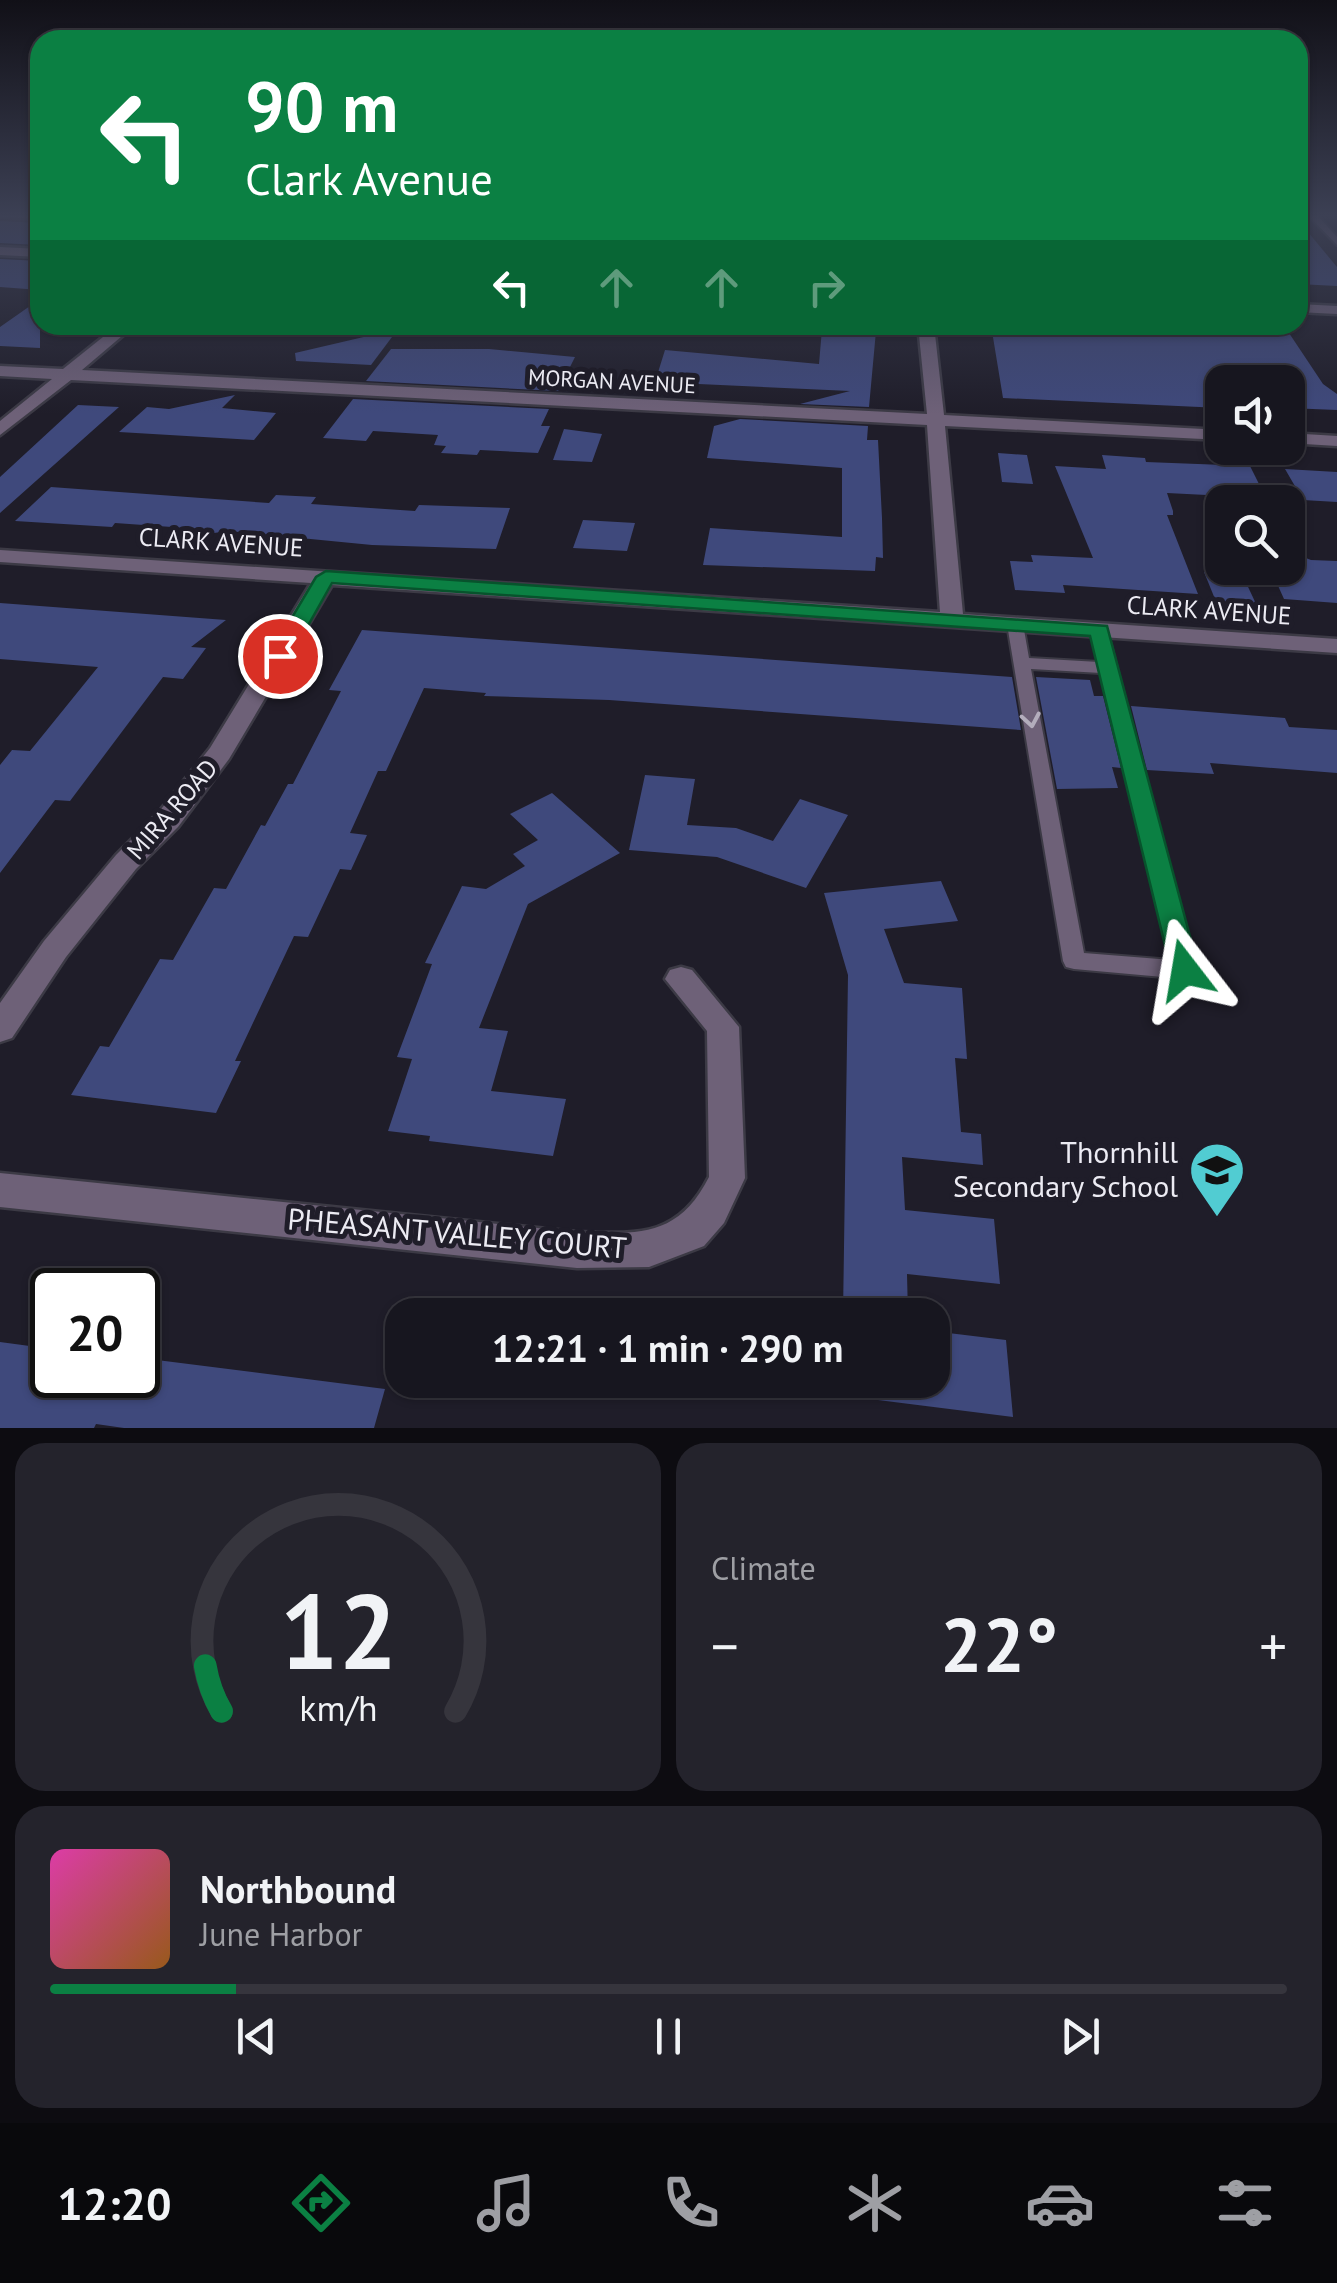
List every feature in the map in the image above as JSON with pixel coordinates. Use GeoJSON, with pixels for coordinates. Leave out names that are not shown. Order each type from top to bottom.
{"type":"FeatureCollection","features":[{"type":"Feature","properties":{"kind":"street"},"geometry":{"type":"LineString","coordinates":[[1308,309],[1337,310]]}},
{"type":"Feature","properties":{"kind":"street"},"geometry":{"type":"LineString","coordinates":[[0,430],[115,335]]}},
{"type":"Feature","properties":{"kind":"street"},"geometry":{"type":"LineString","coordinates":[[927,335],[938,420],[952,620]]}},
{"type":"Feature","properties":{"kind":"street","name":"MORGAN AVENUE"},"geometry":{"type":"LineString","coordinates":[[0,371],[1205,434]]}},
{"type":"Feature","properties":{"kind":"street"},"geometry":{"type":"LineString","coordinates":[[1305,439],[1337,440]]}},
{"type":"Feature","properties":{"kind":"street","name":"CLARK AVENUE"},"geometry":{"type":"LineString","coordinates":[[0,556],[1337,646]]}},
{"type":"Feature","properties":{"kind":"street","name":"MIRA ROAD"},"geometry":{"type":"LineString","coordinates":[[0,1029],[55,949],[126,862],[168,820],[220,753],[326,577]]}},
{"type":"Feature","properties":{"kind":"street","name":"PHEASANT VALLEY COURT"},"geometry":{"type":"LineString","coordinates":[[0,1190],[577,1250],[648,1249],[691,1234],[711,1210],[727,1178],[722,1027],[681,980]]}},
{"type":"Feature","properties":{"kind":"lane"},"geometry":{"type":"LineString","coordinates":[[1014,624],[1074,961],[1185,970],[1100,630]]}},
{"type":"Feature","properties":{"kind":"lane"},"geometry":{"type":"LineString","coordinates":[[1021,662],[1110,668]]}},
{"type":"Feature","properties":{"kind":"building"},"geometry":{"type":"Polygon","coordinates":[[[0,281],[30,281],[30,289],[0,287],[0,281]]]}},
{"type":"Feature","properties":{"kind":"building"},"geometry":{"type":"Polygon","coordinates":[[[1308,281],[1337,281],[1337,286],[1308,285],[1308,281]]]}},
{"type":"Feature","properties":{"kind":"building"},"geometry":{"type":"Polygon","coordinates":[[[30,306],[30,335],[40,335],[40,348],[0,346],[0,327],[30,306]]]}},
{"type":"Feature","properties":{"kind":"building"},"geometry":{"type":"Polygon","coordinates":[[[372,335],[394,335],[371,365],[296,361],[295,353],[372,335]]]}},
{"type":"Feature","properties":{"kind":"building"},"geometry":{"type":"Polygon","coordinates":[[[821,335],[876,335],[869,407],[800,404],[850,391],[655,382],[665,350],[819,364],[821,335]]]}},
{"type":"Feature","properties":{"kind":"building"},"geometry":{"type":"Polygon","coordinates":[[[993,335],[1290,335],[1323,384],[1337,394],[1337,410],[1305,409],[1305,365],[1205,365],[1205,407],[1003,398],[993,335]]]}},
{"type":"Feature","properties":{"kind":"building"},"geometry":{"type":"Polygon","coordinates":[[[391,349],[489,349],[575,357],[558,391],[366,381],[391,349]]]}},
{"type":"Feature","properties":{"kind":"building"},"geometry":{"type":"Polygon","coordinates":[[[235,395],[222,408],[276,413],[254,440],[119,432],[147,407],[169,409],[235,395]]]}},
{"type":"Feature","properties":{"kind":"building"},"geometry":{"type":"Polygon","coordinates":[[[353,399],[549,409],[541,426],[550,426],[538,453],[441,453],[446,446],[434,445],[438,435],[373,431],[366,441],[323,438],[353,399]]]}},
{"type":"Feature","properties":{"kind":"building"},"geometry":{"type":"Polygon","coordinates":[[[78,405],[119,407],[0,513],[0,477],[78,405]]]}},
{"type":"Feature","properties":{"kind":"building"},"geometry":{"type":"Polygon","coordinates":[[[740,419],[868,426],[867,440],[878,440],[882,518],[883,558],[876,557],[875,571],[703,565],[710,528],[842,537],[842,468],[707,458],[714,426],[740,419]]]}},
{"type":"Feature","properties":{"kind":"building"},"geometry":{"type":"Polygon","coordinates":[[[564,429],[602,434],[592,462],[553,460],[564,429]]]}},
{"type":"Feature","properties":{"kind":"building"},"geometry":{"type":"Polygon","coordinates":[[[998,453],[1027,455],[1033,484],[1002,482],[998,453]]]}},
{"type":"Feature","properties":{"kind":"building"},"geometry":{"type":"Polygon","coordinates":[[[1102,455],[1145,458],[1146,462],[1250,466],[1260,485],[1205,485],[1205,495],[1167,493],[1173,515],[1167,515],[1198,594],[1063,585],[1065,593],[1015,590],[1010,561],[1033,562],[1031,555],[1093,558],[1055,466],[1106,469],[1102,455]]]}},
{"type":"Feature","properties":{"kind":"building"},"geometry":{"type":"Polygon","coordinates":[[[1285,469],[1337,472],[1337,502],[1305,500],[1305,485],[1294,485],[1285,469]]]}},
{"type":"Feature","properties":{"kind":"building"},"geometry":{"type":"Polygon","coordinates":[[[51,487],[269,503],[276,495],[316,497],[311,504],[415,511],[419,505],[510,508],[496,549],[372,545],[228,531],[207,534],[186,528],[115,523],[112,527],[15,521],[51,487]]]}},
{"type":"Feature","properties":{"kind":"building"},"geometry":{"type":"Polygon","coordinates":[[[583,520],[635,523],[627,551],[573,548],[583,520]]]}},
{"type":"Feature","properties":{"kind":"building"},"geometry":{"type":"Polygon","coordinates":[[[1305,558],[1337,561],[1337,603],[1284,599],[1278,585],[1305,585],[1305,558]]]}},
{"type":"Feature","properties":{"kind":"building"},"geometry":{"type":"Polygon","coordinates":[[[1209,585],[1247,585],[1257,606],[1217,604],[1209,585]]]}},
{"type":"Feature","properties":{"kind":"building"},"geometry":{"type":"Polygon","coordinates":[[[0,603],[226,620],[191,647],[206,648],[183,679],[163,677],[70,801],[55,800],[0,873],[0,765],[12,750],[30,751],[98,667],[0,659],[0,603]]]}},
{"type":"Feature","properties":{"kind":"building"},"geometry":{"type":"Polygon","coordinates":[[[362,630],[1012,677],[1021,730],[609,700],[484,696],[486,693],[424,688],[386,771],[378,771],[350,833],[367,835],[351,870],[340,869],[308,937],[294,936],[235,1061],[241,1061],[216,1113],[71,1095],[100,1046],[109,1047],[160,959],[173,960],[214,888],[226,889],[261,825],[265,826],[288,784],[293,784],[341,691],[329,690],[362,630]]]}},
{"type":"Feature","properties":{"kind":"building"},"geometry":{"type":"Polygon","coordinates":[[[1036,677],[1090,680],[1094,696],[1103,696],[1121,768],[1112,767],[1118,788],[1057,789],[1036,677]]]}},
{"type":"Feature","properties":{"kind":"building"},"geometry":{"type":"Polygon","coordinates":[[[1131,706],[1285,718],[1289,727],[1337,730],[1337,773],[1210,763],[1214,774],[1147,770],[1131,706]]]}},
{"type":"Feature","properties":{"kind":"building"},"geometry":{"type":"Polygon","coordinates":[[[645,775],[695,779],[687,825],[736,828],[773,841],[800,799],[848,815],[806,888],[717,857],[629,850],[645,775]]]}},
{"type":"Feature","properties":{"kind":"building"},"geometry":{"type":"Polygon","coordinates":[[[552,793],[620,853],[528,904],[479,1028],[508,1031],[491,1091],[566,1099],[553,1156],[429,1141],[430,1136],[388,1131],[412,1059],[397,1057],[432,964],[425,963],[462,886],[486,889],[525,866],[513,854],[538,840],[510,814],[552,793]]]}},
{"type":"Feature","properties":{"kind":"building"},"geometry":{"type":"Polygon","coordinates":[[[941,881],[958,921],[884,929],[904,983],[962,988],[967,1059],[955,1058],[961,1132],[981,1134],[983,1165],[902,1157],[905,1210],[994,1219],[1000,1284],[907,1274],[908,1298],[843,1298],[848,975],[824,893],[941,881]]]}},
{"type":"Feature","properties":{"kind":"building"},"geometry":{"type":"Polygon","coordinates":[[[950,1333],[1006,1340],[1013,1417],[862,1398],[950,1398],[950,1333]]]}},
{"type":"Feature","properties":{"kind":"building"},"geometry":{"type":"Polygon","coordinates":[[[0,1342],[30,1346],[30,1398],[160,1398],[160,1360],[385,1389],[374,1428],[124,1428],[96,1424],[94,1428],[0,1428],[0,1342]]]}},
{"type":"Feature","properties":{"kind":"place","name":"Thornhill Secondary School"},"geometry":{"type":"Point","coordinates":[1217,1219]}},
{"type":"Feature","properties":{"kind":"route"},"geometry":{"type":"LineString","coordinates":[[280,656],[326,577],[1100,630],[1185,970]]}}]}
